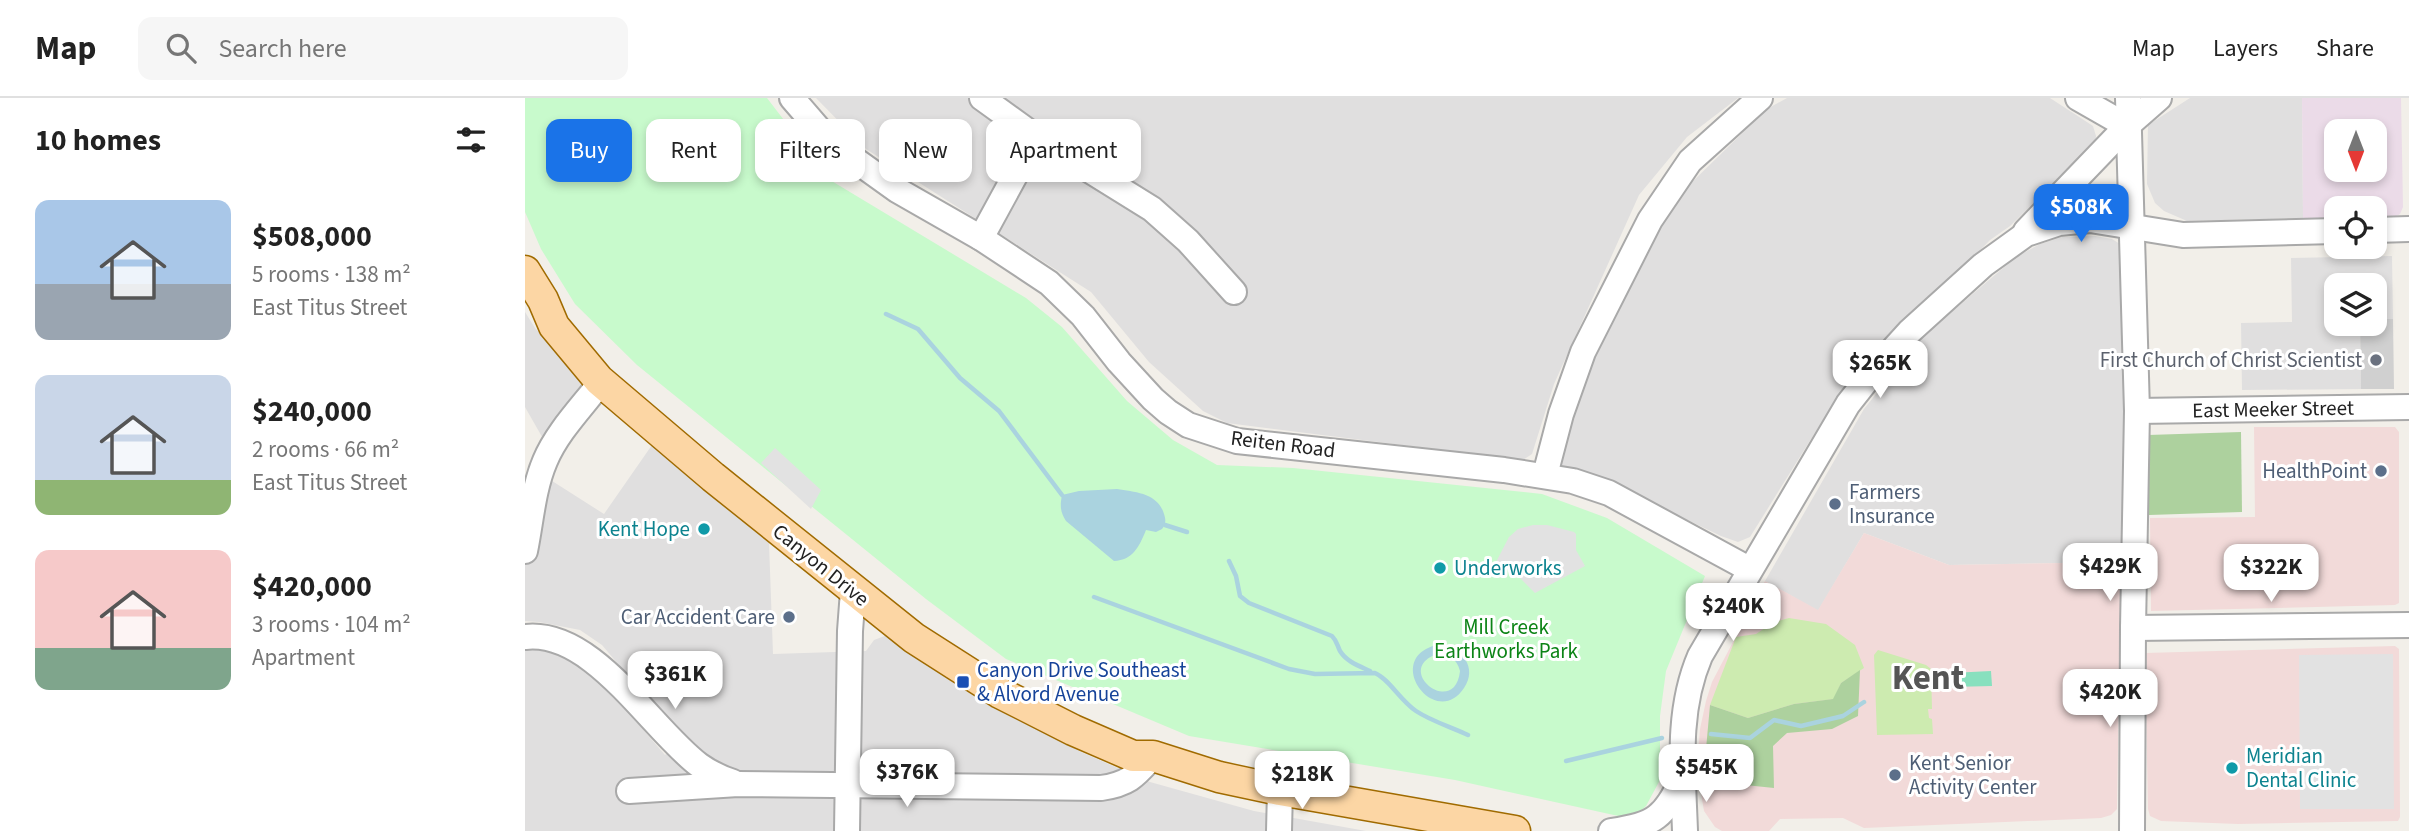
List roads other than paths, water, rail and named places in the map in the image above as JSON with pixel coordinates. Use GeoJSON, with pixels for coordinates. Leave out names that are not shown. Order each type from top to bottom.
{"type":"FeatureCollection","features":[{"type":"Feature","properties":{"kind":"main road","name":"Canyon Drive"},"geometry":{"type":"LineString","coordinates":[[525,271],[543,300],[554,326],[601,382],[853,591],[914,638],[1000,692],[1073,730],[1133,756],[1153,756],[1219,777],[1280,790],[1515,831]]}},
{"type":"Feature","properties":{"kind":"main road","name":"Canyon Drive"},"geometry":{"type":"LineString","coordinates":[[543,300],[569,317],[613,369],[648,400],[802,527],[917,616],[992,667],[1049,697],[1143,739],[1153,756]]}},
{"type":"Feature","properties":{"kind":"street","name":"Reiten Road"},"geometry":{"type":"LineString","coordinates":[[792,98],[830,142],[897,190],[981,238],[1049,283],[1083,316],[1119,362],[1153,399],[1188,425],[1237,440],[1545,475],[1573,481],[1609,493],[1749,569]]}},
{"type":"Feature","properties":{"kind":"street"},"geometry":{"type":"LineString","coordinates":[[982,98],[1011,119]]}},
{"type":"Feature","properties":{"kind":"street"},"geometry":{"type":"LineString","coordinates":[[1741,98],[1748,98]]}},
{"type":"Feature","properties":{"kind":"street"},"geometry":{"type":"LineString","coordinates":[[1545,475],[1583,352],[1650,220],[1690,161],[1760,98]]}},
{"type":"Feature","properties":{"kind":"street"},"geometry":{"type":"LineString","coordinates":[[2078,98],[2127,126]]}},
{"type":"Feature","properties":{"kind":"street"},"geometry":{"type":"LineString","coordinates":[[2128,98],[2137,411],[2132,831]]}},
{"type":"Feature","properties":{"kind":"street"},"geometry":{"type":"LineString","coordinates":[[1685,831],[1682,733],[1690,679],[1749,569],[1848,404],[1878,366],[1940,303],[1983,265],[2022,236],[2127,126],[2159,98]]}},
{"type":"Feature","properties":{"kind":"street"},"geometry":{"type":"LineString","coordinates":[[981,238],[1011,182]]}},
{"type":"Feature","properties":{"kind":"street"},"geometry":{"type":"LineString","coordinates":[[1108,182],[1152,209],[1188,241],[1234,292]]}},
{"type":"Feature","properties":{"kind":"street"},"geometry":{"type":"LineString","coordinates":[[2022,236],[2059,223],[2090,220],[2183,235],[2324,231]]}},
{"type":"Feature","properties":{"kind":"street"},"geometry":{"type":"LineString","coordinates":[[2387,230],[2409,229]]}},
{"type":"Feature","properties":{"kind":"street"},"geometry":{"type":"LineString","coordinates":[[525,551],[545,460],[555,442],[601,382]]}},
{"type":"Feature","properties":{"kind":"street","name":"East Meeker Street"},"geometry":{"type":"LineString","coordinates":[[2137,411],[2409,407]]}},
{"type":"Feature","properties":{"kind":"street"},"geometry":{"type":"LineString","coordinates":[[847,831],[853,591]]}},
{"type":"Feature","properties":{"kind":"street"},"geometry":{"type":"LineString","coordinates":[[2133,628],[2409,625]]}},
{"type":"Feature","properties":{"kind":"street"},"geometry":{"type":"LineString","coordinates":[[525,637],[551,638],[584,653],[691,758],[716,776],[738,784]]}},
{"type":"Feature","properties":{"kind":"street"},"geometry":{"type":"LineString","coordinates":[[629,791],[738,784],[1101,788],[1130,780],[1153,756]]}},
{"type":"Feature","properties":{"kind":"street"},"geometry":{"type":"LineString","coordinates":[[1611,831],[1633,828],[1651,821],[1670,804],[1683,778]]}},
{"type":"Feature","properties":{"kind":"street"},"geometry":{"type":"LineString","coordinates":[[1279,831],[1280,790]]}},
{"type":"Feature","properties":{"kind":"water"},"geometry":{"type":"Polygon","coordinates":[[[1117,489],[1138,493],[1157,502],[1165,516],[1165,522],[1162,529],[1156,532],[1146,530],[1131,555],[1114,561],[1066,521],[1061,502],[1062,495],[1079,491],[1117,489]]]}},
{"type":"Feature","properties":{"kind":"water"},"geometry":{"type":"Polygon","coordinates":[[[1441,644],[1449,646],[1466,660],[1468,681],[1452,699],[1439,701],[1418,687],[1413,674],[1414,662],[1423,651],[1441,644]],[[1441,654],[1425,661],[1421,670],[1423,679],[1430,686],[1439,691],[1448,691],[1456,685],[1460,671],[1455,660],[1441,654]]]}},
{"type":"Feature","properties":{"kind":"waterway"},"geometry":{"type":"LineString","coordinates":[[886,314],[918,329],[960,378],[999,411],[1062,495]]}},
{"type":"Feature","properties":{"kind":"waterway"},"geometry":{"type":"LineString","coordinates":[[1165,525],[1187,532]]}},
{"type":"Feature","properties":{"kind":"waterway"},"geometry":{"type":"LineString","coordinates":[[1229,561],[1236,576],[1240,596],[1249,603],[1332,636],[1346,658],[1370,671]]}},
{"type":"Feature","properties":{"kind":"waterway"},"geometry":{"type":"LineString","coordinates":[[1094,597],[1289,669],[1315,674],[1375,673],[1416,711],[1468,735]]}},
{"type":"Feature","properties":{"kind":"waterway"},"geometry":{"type":"LineString","coordinates":[[1711,734],[1750,738],[1774,720],[1801,726],[1843,716],[1864,702]]}},
{"type":"Feature","properties":{"kind":"waterway"},"geometry":{"type":"LineString","coordinates":[[1566,761],[1662,738]]}},
{"type":"Feature","properties":{"kind":"place","name":"First Church of Christ Scientist"},"geometry":{"type":"Point","coordinates":[2376,360]}},
{"type":"Feature","properties":{"kind":"place","name":"HealthPoint"},"geometry":{"type":"Point","coordinates":[2381,471]}},
{"type":"Feature","properties":{"kind":"place","name":"Farmers Insurance"},"geometry":{"type":"Point","coordinates":[1835,504]}},
{"type":"Feature","properties":{"kind":"place","name":"Kent Hope"},"geometry":{"type":"Point","coordinates":[704,529]}},
{"type":"Feature","properties":{"kind":"place","name":"Underworks"},"geometry":{"type":"Point","coordinates":[1440,568]}},
{"type":"Feature","properties":{"kind":"place","name":"Car Accident Care"},"geometry":{"type":"Point","coordinates":[789,617]}},
{"type":"Feature","properties":{"kind":"place","name":"Canyon Drive Southeast & Alvord Avenue"},"geometry":{"type":"Point","coordinates":[963,682]}},
{"type":"Feature","properties":{"kind":"place","name":"Meridian Dental Clinic"},"geometry":{"type":"Point","coordinates":[2232,768]}},
{"type":"Feature","properties":{"kind":"place","name":"Kent Senior Activity Center"},"geometry":{"type":"Point","coordinates":[1895,775]}},
{"type":"Feature","properties":{"kind":"district","name":"Kent"},"geometry":{"type":"Point","coordinates":[1928,677]}},
{"type":"Feature","properties":{"kind":"park label","name":"Mill Creek Earthworks Park"},"geometry":{"type":"Point","coordinates":[1506,639]}}]}
